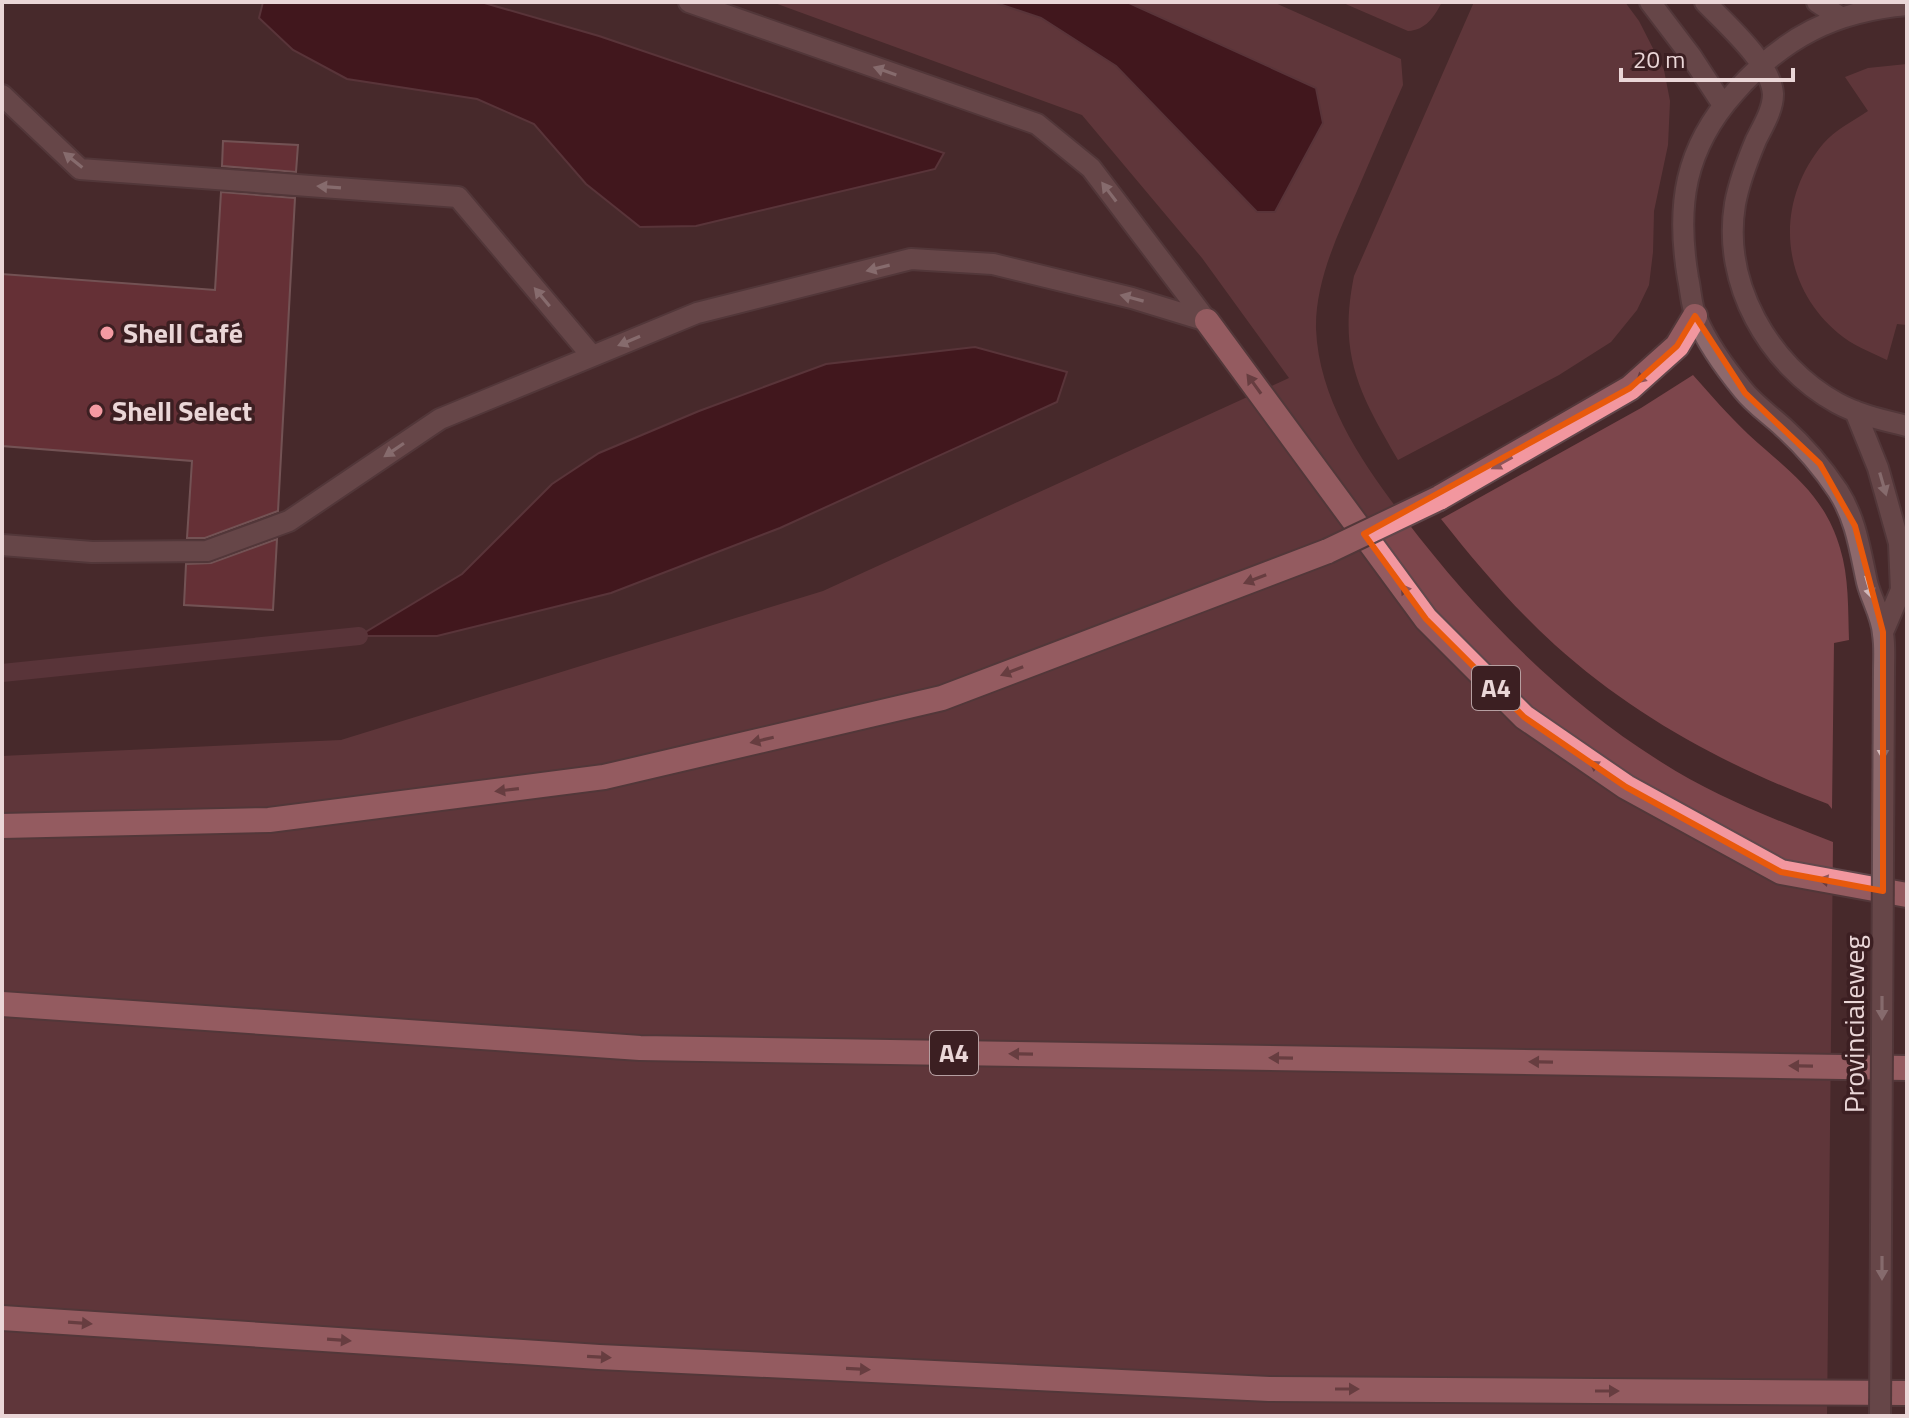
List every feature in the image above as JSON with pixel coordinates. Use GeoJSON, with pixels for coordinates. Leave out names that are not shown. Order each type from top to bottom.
{"type":"FeatureCollection","features":[{"type":"Feature","properties":{"kind":"highway"},"geometry":{"type":"LineString","coordinates":[[2,826],[269,820],[604,777],[942,698],[1328,551],[1439,498],[1630,388],[1677,346],[1695,316]]}},
{"type":"Feature","properties":{"kind":"highway","name":"A4"},"geometry":{"type":"LineString","coordinates":[[1207,321],[1426,619],[1524,717],[1626,787],[1781,872],[1907,895]]}},
{"type":"Feature","properties":{"kind":"highway","name":"A4"},"geometry":{"type":"LineString","coordinates":[[2,1004],[640,1048],[1907,1068]]}},
{"type":"Feature","properties":{"kind":"highway"},"geometry":{"type":"LineString","coordinates":[[2,1318],[599,1357],[1269,1389],[1907,1393]]}},
{"type":"Feature","properties":{"kind":"main road","name":"A4"},"geometry":{"type":"LineString","coordinates":[[689,2],[1037,124],[1091,168],[1207,321]]}},
{"type":"Feature","properties":{"kind":"main road"},"geometry":{"type":"LineString","coordinates":[[1650,2],[1723,105]]}},
{"type":"Feature","properties":{"kind":"main road"},"geometry":{"type":"LineString","coordinates":[[1705,2],[1762,64],[1773,96],[1735,203],[1732,239],[1737,280],[1756,321],[1780,354],[1811,386],[1855,411],[1907,426]]}},
{"type":"Feature","properties":{"kind":"main road"},"geometry":{"type":"LineString","coordinates":[[1817,2],[1840,17]]}},
{"type":"Feature","properties":{"kind":"main road","name":"Provincialeweg"},"geometry":{"type":"LineString","coordinates":[[1880,1416],[1883,632],[1868,586],[1855,526],[1840,494],[1820,464],[1745,393],[1716,355],[1695,316],[1685,258],[1682,211],[1694,157],[1707,129],[1723,105],[1762,64],[1804,33],[1840,17],[1875,8],[1907,5]]}},
{"type":"Feature","properties":{"kind":"main road"},"geometry":{"type":"LineString","coordinates":[[2,95],[80,169],[458,197],[592,356]]}},
{"type":"Feature","properties":{"kind":"main road"},"geometry":{"type":"LineString","coordinates":[[2,545],[92,552],[207,551],[289,521],[440,419],[697,313],[911,259],[993,264],[1132,298],[1207,321]]}},
{"type":"Feature","properties":{"kind":"main road","name":"Provincialeweg"},"geometry":{"type":"LineString","coordinates":[[1855,411],[1878,468],[1899,543],[1901,590],[1883,632]]}},
{"type":"Feature","properties":{"kind":"highlighted area"},"geometry":{"type":"Polygon","coordinates":[[[1695,316],[1745,393],[1820,464],[1855,526],[1883,632],[1883,891],[1781,872],[1626,787],[1524,717],[1426,619],[1364,534],[1630,388],[1677,346],[1695,316]]]}},
{"type":"Feature","properties":{"kind":"shaded area"},"geometry":{"type":"Polygon","coordinates":[[[263,2],[481,2],[599,36],[944,153],[935,169],[696,226],[640,227],[586,184],[534,124],[477,99],[347,79],[293,50],[259,18],[263,2]]]}},
{"type":"Feature","properties":{"kind":"shaded area"},"geometry":{"type":"Polygon","coordinates":[[[772,2],[993,2],[1041,18],[1116,66],[1257,212],[1316,88],[1127,2],[1273,2],[1401,59],[1403,85],[1335,241],[1319,293],[1317,311],[1319,356],[1325,381],[1359,454],[1405,519],[1460,587],[1521,650],[1587,709],[1679,773],[1743,806],[1833,842],[1827,1416],[2,1416],[2,756],[341,740],[823,591],[1289,378],[1202,258],[1082,115],[772,2]]]}},
{"type":"Feature","properties":{"kind":"shaded area"},"geometry":{"type":"Polygon","coordinates":[[[993,2],[1127,2],[1316,88],[1323,123],[1275,212],[1257,212],[1116,66],[1041,18],[993,2]]]}},
{"type":"Feature","properties":{"kind":"shaded area"},"geometry":{"type":"Polygon","coordinates":[[[1341,2],[1442,2],[1425,25],[1408,31],[1341,2]]]}},
{"type":"Feature","properties":{"kind":"shaded area"},"geometry":{"type":"Polygon","coordinates":[[[1474,2],[1625,2],[1639,21],[1664,70],[1670,101],[1668,145],[1654,211],[1649,285],[1637,310],[1611,342],[1559,375],[1398,460],[1372,414],[1355,372],[1349,329],[1354,276],[1474,2]]]}},
{"type":"Feature","properties":{"kind":"shaded area"},"geometry":{"type":"Polygon","coordinates":[[[1907,64],[1907,325],[1897,324],[1887,360],[1838,333],[1804,291],[1790,242],[1791,217],[1807,167],[1823,144],[1868,111],[1845,77],[1868,68],[1907,64]]]}},
{"type":"Feature","properties":{"kind":"shaded area"},"geometry":{"type":"Polygon","coordinates":[[[975,347],[1067,372],[1057,402],[780,528],[611,593],[437,636],[359,636],[462,574],[552,484],[599,453],[699,411],[826,364],[975,347]]]}},
{"type":"Feature","properties":{"kind":"shaded area"},"geometry":{"type":"Polygon","coordinates":[[[1693,375],[1741,427],[1803,484],[1824,512],[1840,548],[1847,582],[1849,640],[1834,643],[1832,809],[1828,804],[1754,774],[1684,738],[1617,695],[1555,645],[1524,615],[1441,519],[1641,408],[1693,375]]]}},
{"type":"Feature","properties":{"kind":"building"},"geometry":{"type":"Polygon","coordinates":[[[223,141],[298,145],[296,172],[222,166],[223,141]]]}},
{"type":"Feature","properties":{"kind":"building"},"geometry":{"type":"Polygon","coordinates":[[[221,192],[295,198],[278,511],[205,538],[187,538],[192,461],[2,446],[2,274],[215,290],[221,192]]]}},
{"type":"Feature","properties":{"kind":"building"},"geometry":{"type":"Polygon","coordinates":[[[277,539],[273,610],[184,605],[186,564],[211,563],[277,539]]]}},
{"type":"Feature","properties":{"kind":"waterway"},"geometry":{"type":"LineString","coordinates":[[2,673],[359,636]]}},
{"type":"Feature","properties":{"kind":"place","name":"Shell Café"},"geometry":{"type":"Point","coordinates":[107,333]}},
{"type":"Feature","properties":{"kind":"place","name":"Shell Select"},"geometry":{"type":"Point","coordinates":[96,411]}}]}
